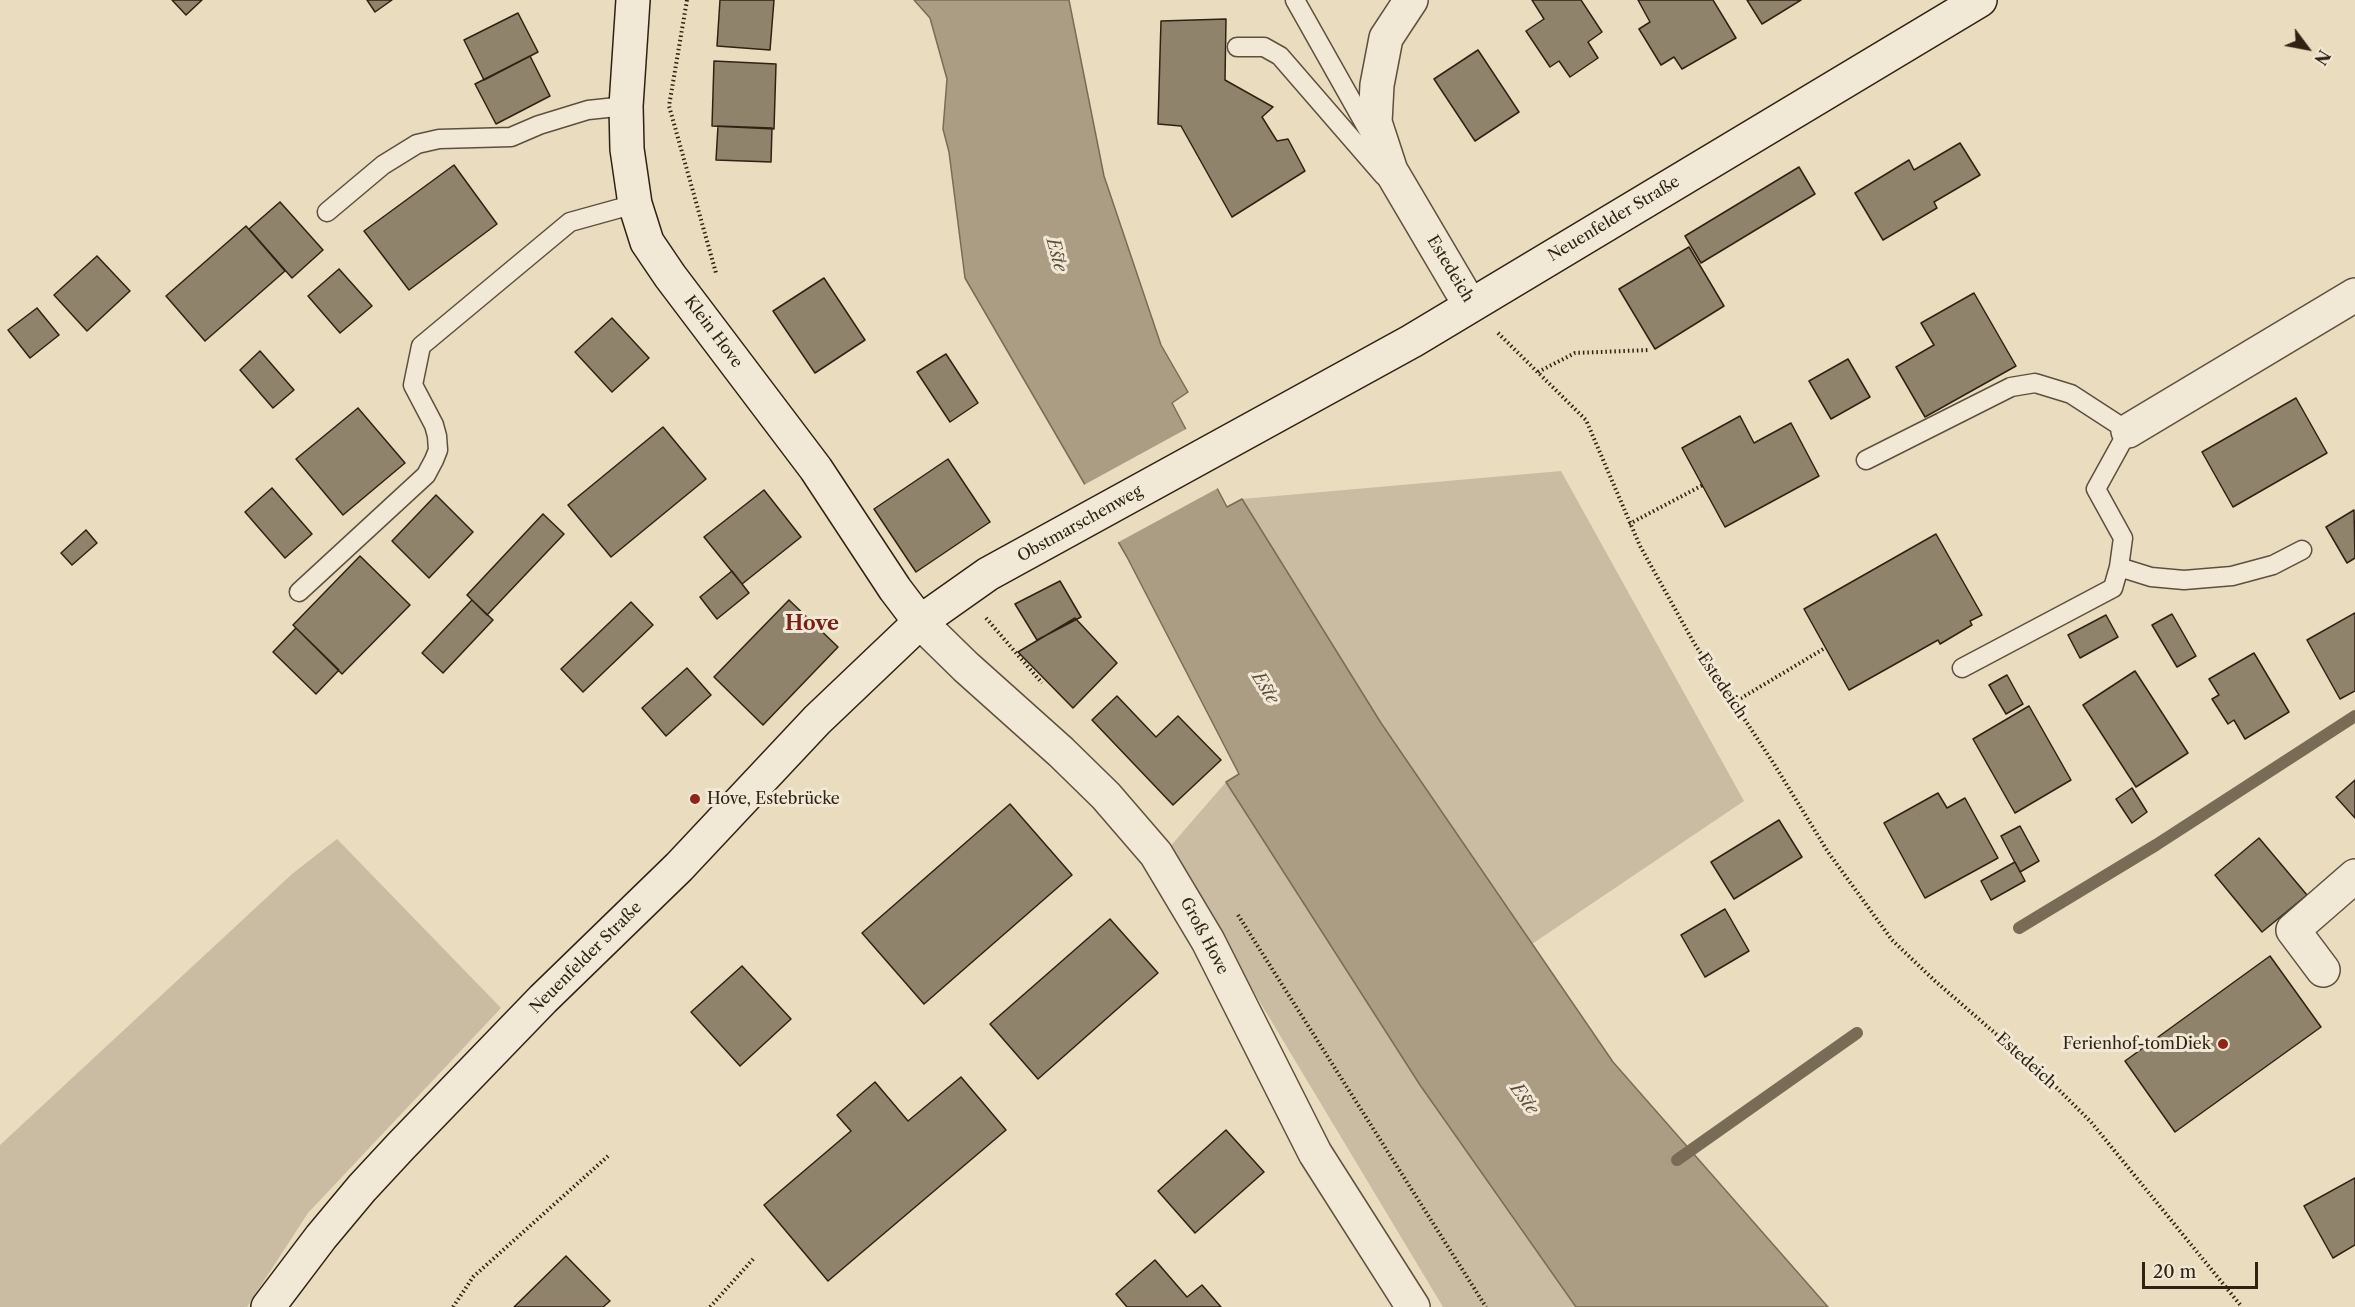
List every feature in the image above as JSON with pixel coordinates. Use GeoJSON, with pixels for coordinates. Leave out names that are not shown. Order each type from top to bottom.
{"type":"FeatureCollection","features":[{"type":"Feature","properties":{"kind":"street","name":"Klein Hove"},"geometry":{"type":"LineString","coordinates":[[633,0],[626,106],[627,149],[635,204],[647,242],[670,276],[816,469],[895,589],[920,622]]}},
{"type":"Feature","properties":{"kind":"street"},"geometry":{"type":"LineString","coordinates":[[1391,171],[1375,122],[1377,86],[1386,38],[1411,0]]}},
{"type":"Feature","properties":{"kind":"street","name":"Neuenfelder Straße"},"geometry":{"type":"LineString","coordinates":[[1245,433],[1412,341],[1980,0]]}},
{"type":"Feature","properties":{"kind":"street","name":"Estedeich"},"geometry":{"type":"LineString","coordinates":[[1391,171],[1470,305]]}},
{"type":"Feature","properties":{"kind":"street"},"geometry":{"type":"LineString","coordinates":[[2128,431],[2355,295]]}},
{"type":"Feature","properties":{"kind":"street","name":"Obstmarschenweg"},"geometry":{"type":"LineString","coordinates":[[920,622],[987,574],[1245,433]]}},
{"type":"Feature","properties":{"kind":"street","name":"Neuenfelder Straße"},"geometry":{"type":"LineString","coordinates":[[268,1307],[328,1228],[401,1146],[528,1015],[679,867],[817,720],[920,622]]}},
{"type":"Feature","properties":{"kind":"street","name":"Groß Hove"},"geometry":{"type":"LineString","coordinates":[[920,622],[1060,752],[1119,810],[1156,854],[1208,941],[1315,1153],[1413,1307]]}},
{"type":"Feature","properties":{"kind":"street"},"geometry":{"type":"LineString","coordinates":[[2323,970],[2293,930],[2355,876]]}},
{"type":"Feature","properties":{"kind":"lane","name":"Estedeich"},"geometry":{"type":"LineString","coordinates":[[1295,0],[1391,171]]}},
{"type":"Feature","properties":{"kind":"lane"},"geometry":{"type":"LineString","coordinates":[[1237,47],[1264,47],[1280,56],[1417,213]]}},
{"type":"Feature","properties":{"kind":"lane"},"geometry":{"type":"LineString","coordinates":[[327,212],[383,165],[417,144],[439,139],[511,137],[539,124],[588,110],[626,106]]}},
{"type":"Feature","properties":{"kind":"lane"},"geometry":{"type":"LineString","coordinates":[[299,592],[426,475],[434,460],[438,450],[434,425],[413,385],[421,346],[570,222],[635,204]]}},
{"type":"Feature","properties":{"kind":"lane"},"geometry":{"type":"LineString","coordinates":[[1866,459],[2011,387],[2035,383],[2071,394],[2128,431],[2096,489],[2123,538],[2113,588],[1962,668]]}},
{"type":"Feature","properties":{"kind":"lane"},"geometry":{"type":"LineString","coordinates":[[2119,567],[2151,577],[2184,580],[2232,576],[2273,565],[2302,550]]}},
{"type":"Feature","properties":{"kind":"path"},"geometry":{"type":"LineString","coordinates":[[687,0],[669,106],[719,283]]}},
{"type":"Feature","properties":{"kind":"path","name":"Estedeich"},"geometry":{"type":"LineString","coordinates":[[1470,305],[1586,420],[1629,524],[1694,643],[1828,852],[1892,940],[1935,981],[2049,1080],[2091,1122],[2242,1307]]}},
{"type":"Feature","properties":{"kind":"path"},"geometry":{"type":"LineString","coordinates":[[1538,372],[1575,353],[1649,350]]}},
{"type":"Feature","properties":{"kind":"path"},"geometry":{"type":"LineString","coordinates":[[1629,524],[1702,485]]}},
{"type":"Feature","properties":{"kind":"path"},"geometry":{"type":"LineString","coordinates":[[963,591],[1047,689]]}},
{"type":"Feature","properties":{"kind":"path"},"geometry":{"type":"LineString","coordinates":[[1733,703],[1826,648]]}},
{"type":"Feature","properties":{"kind":"path"},"geometry":{"type":"LineString","coordinates":[[1236,911],[1486,1307]]}},
{"type":"Feature","properties":{"kind":"path"},"geometry":{"type":"LineString","coordinates":[[453,1307],[472,1277],[608,1156]]}},
{"type":"Feature","properties":{"kind":"path"},"geometry":{"type":"LineString","coordinates":[[710,1307],[755,1257]]}},
{"type":"Feature","properties":{"kind":"shaded area"},"geometry":{"type":"Polygon","coordinates":[[[1561,471],[1744,801],[1532,944],[1381,723],[1242,499],[1561,471]]]}},
{"type":"Feature","properties":{"kind":"shaded area"},"geometry":{"type":"Polygon","coordinates":[[[1226,782],[1420,1085],[1576,1307],[1443,1307],[1168,849],[1226,782]]]}},
{"type":"Feature","properties":{"kind":"shaded area"},"geometry":{"type":"Polygon","coordinates":[[[337,839],[501,1008],[308,1213],[247,1307],[0,1307],[0,1145],[292,874],[337,839]]]}},
{"type":"Feature","properties":{"kind":"water","name":"Este"},"geometry":{"type":"Polygon","coordinates":[[[914,0],[1069,0],[1104,176],[1161,345],[1188,392],[1172,403],[1227,507],[1242,499],[1381,723],[1613,1062],[1828,1307],[1576,1307],[1420,1085],[1226,782],[1239,774],[1127,557],[965,278],[949,152],[943,129],[947,79],[930,18],[914,0]]]}},
{"type":"Feature","properties":{"kind":"pier"},"geometry":{"type":"Polygon","coordinates":[[[1188,428],[1220,487],[1115,544],[1082,486],[1188,428]]]}},
{"type":"Feature","properties":{"kind":"building"},"geometry":{"type":"Polygon","coordinates":[[[172,0],[202,0],[186,15],[172,0]]]}},
{"type":"Feature","properties":{"kind":"building"},"geometry":{"type":"Polygon","coordinates":[[[367,0],[392,0],[375,12],[367,0]]]}},
{"type":"Feature","properties":{"kind":"building"},"geometry":{"type":"Polygon","coordinates":[[[720,0],[774,0],[770,50],[717,46],[720,0]]]}},
{"type":"Feature","properties":{"kind":"building"},"geometry":{"type":"Polygon","coordinates":[[[1532,0],[1581,0],[1602,32],[1588,42],[1598,58],[1570,77],[1559,61],[1550,67],[1526,31],[1544,19],[1532,0]]]}},
{"type":"Feature","properties":{"kind":"building"},"geometry":{"type":"Polygon","coordinates":[[[1638,0],[1713,0],[1736,38],[1682,69],[1674,57],[1661,65],[1639,29],[1650,22],[1638,0]]]}},
{"type":"Feature","properties":{"kind":"building"},"geometry":{"type":"Polygon","coordinates":[[[1747,0],[1801,0],[1762,24],[1747,0]]]}},
{"type":"Feature","properties":{"kind":"building"},"geometry":{"type":"Polygon","coordinates":[[[518,13],[538,52],[484,80],[464,40],[518,13]]]}},
{"type":"Feature","properties":{"kind":"building"},"geometry":{"type":"Polygon","coordinates":[[[1226,19],[1225,80],[1273,107],[1262,117],[1277,141],[1288,139],[1305,171],[1232,217],[1181,126],[1158,124],[1161,21],[1226,19]]]}},
{"type":"Feature","properties":{"kind":"building"},"geometry":{"type":"Polygon","coordinates":[[[1478,50],[1519,112],[1475,141],[1434,79],[1478,50]]]}},
{"type":"Feature","properties":{"kind":"building"},"geometry":{"type":"Polygon","coordinates":[[[530,56],[550,96],[496,124],[475,84],[530,56]]]}},
{"type":"Feature","properties":{"kind":"building"},"geometry":{"type":"Polygon","coordinates":[[[714,61],[776,64],[774,129],[712,126],[714,61]]]}},
{"type":"Feature","properties":{"kind":"building"},"geometry":{"type":"Polygon","coordinates":[[[718,126],[772,128],[771,162],[716,160],[718,126]]]}},
{"type":"Feature","properties":{"kind":"building"},"geometry":{"type":"Polygon","coordinates":[[[1960,143],[1980,175],[1934,202],[1937,208],[1883,240],[1855,193],[1909,160],[1914,170],[1960,143]]]}},
{"type":"Feature","properties":{"kind":"building"},"geometry":{"type":"Polygon","coordinates":[[[454,165],[497,224],[409,290],[364,231],[454,165]]]}},
{"type":"Feature","properties":{"kind":"building"},"geometry":{"type":"Polygon","coordinates":[[[1799,167],[1815,194],[1701,263],[1685,236],[1799,167]]]}},
{"type":"Feature","properties":{"kind":"building"},"geometry":{"type":"Polygon","coordinates":[[[280,202],[323,250],[292,278],[249,229],[280,202]]]}},
{"type":"Feature","properties":{"kind":"building"},"geometry":{"type":"Polygon","coordinates":[[[246,226],[285,271],[205,341],[166,296],[246,226]]]}},
{"type":"Feature","properties":{"kind":"building"},"geometry":{"type":"Polygon","coordinates":[[[1689,247],[1724,306],[1655,349],[1619,289],[1689,247]]]}},
{"type":"Feature","properties":{"kind":"building"},"geometry":{"type":"Polygon","coordinates":[[[97,256],[130,291],[87,331],[54,295],[97,256]]]}},
{"type":"Feature","properties":{"kind":"building"},"geometry":{"type":"Polygon","coordinates":[[[339,269],[372,306],[340,333],[308,296],[339,269]]]}},
{"type":"Feature","properties":{"kind":"building"},"geometry":{"type":"Polygon","coordinates":[[[824,278],[865,340],[815,373],[773,311],[824,278]]]}},
{"type":"Feature","properties":{"kind":"building"},"geometry":{"type":"Polygon","coordinates":[[[1974,293],[2016,366],[1925,417],[1896,367],[1934,345],[1921,323],[1974,293]]]}},
{"type":"Feature","properties":{"kind":"building"},"geometry":{"type":"Polygon","coordinates":[[[37,308],[59,335],[30,358],[8,330],[37,308]]]}},
{"type":"Feature","properties":{"kind":"building"},"geometry":{"type":"Polygon","coordinates":[[[612,318],[649,358],[612,392],[575,352],[612,318]]]}},
{"type":"Feature","properties":{"kind":"building"},"geometry":{"type":"Polygon","coordinates":[[[260,351],[294,390],[273,408],[240,370],[260,351]]]}},
{"type":"Feature","properties":{"kind":"building"},"geometry":{"type":"Polygon","coordinates":[[[946,354],[978,403],[950,422],[917,372],[946,354]]]}},
{"type":"Feature","properties":{"kind":"building"},"geometry":{"type":"Polygon","coordinates":[[[1848,359],[1870,397],[1831,419],[1809,381],[1848,359]]]}},
{"type":"Feature","properties":{"kind":"building"},"geometry":{"type":"Polygon","coordinates":[[[2296,398],[2327,453],[2233,507],[2202,452],[2296,398]]]}},
{"type":"Feature","properties":{"kind":"building"},"geometry":{"type":"Polygon","coordinates":[[[358,408],[405,463],[343,515],[296,459],[358,408]]]}},
{"type":"Feature","properties":{"kind":"building"},"geometry":{"type":"Polygon","coordinates":[[[1740,416],[1754,443],[1791,423],[1819,476],[1725,527],[1682,448],[1740,416]]]}},
{"type":"Feature","properties":{"kind":"building"},"geometry":{"type":"Polygon","coordinates":[[[663,427],[706,479],[611,557],[568,505],[663,427]]]}},
{"type":"Feature","properties":{"kind":"building"},"geometry":{"type":"Polygon","coordinates":[[[948,459],[990,522],[916,572],[874,509],[948,459]]]}},
{"type":"Feature","properties":{"kind":"building"},"geometry":{"type":"Polygon","coordinates":[[[272,488],[312,534],[285,558],[245,512],[272,488]]]}},
{"type":"Feature","properties":{"kind":"building"},"geometry":{"type":"Polygon","coordinates":[[[764,490],[801,537],[742,584],[704,537],[764,490]]]}},
{"type":"Feature","properties":{"kind":"building"},"geometry":{"type":"Polygon","coordinates":[[[436,495],[473,532],[429,578],[392,541],[436,495]]]}},
{"type":"Feature","properties":{"kind":"building"},"geometry":{"type":"Polygon","coordinates":[[[2354,510],[2355,558],[2347,563],[2326,527],[2354,510]]]}},
{"type":"Feature","properties":{"kind":"building"},"geometry":{"type":"Polygon","coordinates":[[[543,514],[564,534],[487,615],[467,595],[543,514]]]}},
{"type":"Feature","properties":{"kind":"building"},"geometry":{"type":"Polygon","coordinates":[[[86,530],[97,543],[72,565],[61,553],[86,530]]]}},
{"type":"Feature","properties":{"kind":"building"},"geometry":{"type":"Polygon","coordinates":[[[1936,534],[1982,615],[1970,621],[1972,625],[1940,644],[1938,640],[1849,690],[1804,609],[1936,534]]]}},
{"type":"Feature","properties":{"kind":"building"},"geometry":{"type":"Polygon","coordinates":[[[360,556],[410,605],[342,674],[293,625],[360,556]]]}},
{"type":"Feature","properties":{"kind":"building"},"geometry":{"type":"Polygon","coordinates":[[[732,571],[749,593],[717,619],[700,597],[732,571]]]}},
{"type":"Feature","properties":{"kind":"building"},"geometry":{"type":"Polygon","coordinates":[[[1060,581],[1081,617],[1037,640],[1015,604],[1060,581]]]}},
{"type":"Feature","properties":{"kind":"building"},"geometry":{"type":"Polygon","coordinates":[[[472,600],[493,620],[443,673],[422,653],[472,600]]]}},
{"type":"Feature","properties":{"kind":"building"},"geometry":{"type":"Polygon","coordinates":[[[789,600],[838,647],[763,725],[714,677],[789,600]]]}},
{"type":"Feature","properties":{"kind":"building"},"geometry":{"type":"Polygon","coordinates":[[[631,602],[653,625],[583,692],[561,669],[631,602]]]}},
{"type":"Feature","properties":{"kind":"building"},"geometry":{"type":"Polygon","coordinates":[[[2355,613],[2355,691],[2340,699],[2307,640],[2355,613]]]}},
{"type":"Feature","properties":{"kind":"building"},"geometry":{"type":"Polygon","coordinates":[[[2172,614],[2196,656],[2177,667],[2152,625],[2172,614]]]}},
{"type":"Feature","properties":{"kind":"building"},"geometry":{"type":"Polygon","coordinates":[[[2106,615],[2118,637],[2080,658],[2068,635],[2106,615]]]}},
{"type":"Feature","properties":{"kind":"building"},"geometry":{"type":"Polygon","coordinates":[[[1075,618],[1117,663],[1073,708],[1018,652],[1075,618]]]}},
{"type":"Feature","properties":{"kind":"building"},"geometry":{"type":"Polygon","coordinates":[[[296,628],[339,670],[316,694],[273,652],[296,628]]]}},
{"type":"Feature","properties":{"kind":"building"},"geometry":{"type":"Polygon","coordinates":[[[2254,653],[2289,712],[2245,739],[2234,720],[2228,724],[2212,699],[2219,695],[2209,679],[2254,653]]]}},
{"type":"Feature","properties":{"kind":"building"},"geometry":{"type":"Polygon","coordinates":[[[687,668],[711,695],[666,736],[642,708],[687,668]]]}},
{"type":"Feature","properties":{"kind":"building"},"geometry":{"type":"Polygon","coordinates":[[[2135,671],[2188,753],[2136,787],[2083,705],[2135,671]]]}},
{"type":"Feature","properties":{"kind":"building"},"geometry":{"type":"Polygon","coordinates":[[[2007,675],[2023,704],[2006,714],[1989,685],[2007,675]]]}},
{"type":"Feature","properties":{"kind":"building"},"geometry":{"type":"Polygon","coordinates":[[[1117,696],[1156,737],[1178,716],[1221,760],[1173,805],[1092,720],[1117,696]]]}},
{"type":"Feature","properties":{"kind":"building"},"geometry":{"type":"Polygon","coordinates":[[[2029,706],[2071,780],[2015,813],[1973,739],[2029,706]]]}},
{"type":"Feature","properties":{"kind":"building"},"geometry":{"type":"Polygon","coordinates":[[[2355,780],[2355,818],[2336,797],[2355,780]]]}},
{"type":"Feature","properties":{"kind":"building"},"geometry":{"type":"Polygon","coordinates":[[[2132,788],[2147,812],[2132,823],[2116,799],[2132,788]]]}},
{"type":"Feature","properties":{"kind":"building"},"geometry":{"type":"Polygon","coordinates":[[[1938,793],[1947,808],[1965,798],[1998,858],[1925,898],[1884,823],[1938,793]]]}},
{"type":"Feature","properties":{"kind":"building"},"geometry":{"type":"Polygon","coordinates":[[[1010,804],[1072,875],[924,1004],[862,933],[1010,804]]]}},
{"type":"Feature","properties":{"kind":"building"},"geometry":{"type":"Polygon","coordinates":[[[1779,820],[1802,857],[1734,899],[1711,862],[1779,820]]]}},
{"type":"Feature","properties":{"kind":"building"},"geometry":{"type":"Polygon","coordinates":[[[2020,826],[2039,861],[2020,872],[2001,836],[2020,826]]]}},
{"type":"Feature","properties":{"kind":"building"},"geometry":{"type":"Polygon","coordinates":[[[2259,838],[2307,895],[2262,932],[2215,875],[2259,838]]]}},
{"type":"Feature","properties":{"kind":"building"},"geometry":{"type":"Polygon","coordinates":[[[2015,862],[2025,881],[1991,900],[1981,881],[2015,862]]]}},
{"type":"Feature","properties":{"kind":"building"},"geometry":{"type":"Polygon","coordinates":[[[1725,909],[1749,951],[1705,977],[1681,935],[1725,909]]]}},
{"type":"Feature","properties":{"kind":"building"},"geometry":{"type":"Polygon","coordinates":[[[1110,919],[1158,973],[1038,1079],[990,1024],[1110,919]]]}},
{"type":"Feature","properties":{"kind":"building","name":"Ferienhof-tomDiek"},"geometry":{"type":"Polygon","coordinates":[[[2270,956],[2321,1027],[2175,1132],[2125,1061],[2270,956]]]}},
{"type":"Feature","properties":{"kind":"building"},"geometry":{"type":"Polygon","coordinates":[[[742,966],[791,1019],[740,1066],[691,1012],[742,966]]]}},
{"type":"Feature","properties":{"kind":"building"},"geometry":{"type":"Polygon","coordinates":[[[961,1077],[1006,1130],[828,1281],[764,1205],[851,1131],[837,1115],[875,1082],[908,1121],[961,1077]]]}},
{"type":"Feature","properties":{"kind":"building"},"geometry":{"type":"Polygon","coordinates":[[[1226,1130],[1264,1172],[1195,1233],[1158,1191],[1226,1130]]]}},
{"type":"Feature","properties":{"kind":"building"},"geometry":{"type":"Polygon","coordinates":[[[2355,1178],[2355,1245],[2333,1258],[2304,1206],[2355,1178]]]}},
{"type":"Feature","properties":{"kind":"building"},"geometry":{"type":"Polygon","coordinates":[[[566,1256],[610,1301],[603,1307],[514,1307],[566,1256]]]}},
{"type":"Feature","properties":{"kind":"building"},"geometry":{"type":"Polygon","coordinates":[[[1155,1260],[1187,1297],[1202,1285],[1221,1307],[1127,1307],[1116,1294],[1155,1260]]]}},
{"type":"Feature","properties":{"kind":"waterway"},"geometry":{"type":"LineString","coordinates":[[2019,928],[2156,845],[2355,716]]}},
{"type":"Feature","properties":{"kind":"waterway"},"geometry":{"type":"LineString","coordinates":[[1677,1160],[1857,1033]]}},
{"type":"Feature","properties":{"kind":"place","name":"Hove, Estebrücke"},"geometry":{"type":"Point","coordinates":[695,799]}},
{"type":"Feature","properties":{"kind":"place","name":"Ferienhof-tomDiek"},"geometry":{"type":"Point","coordinates":[2223,1044]}},
{"type":"Feature","properties":{"kind":"district","name":"Hove"},"geometry":{"type":"Point","coordinates":[812,624]}}]}
